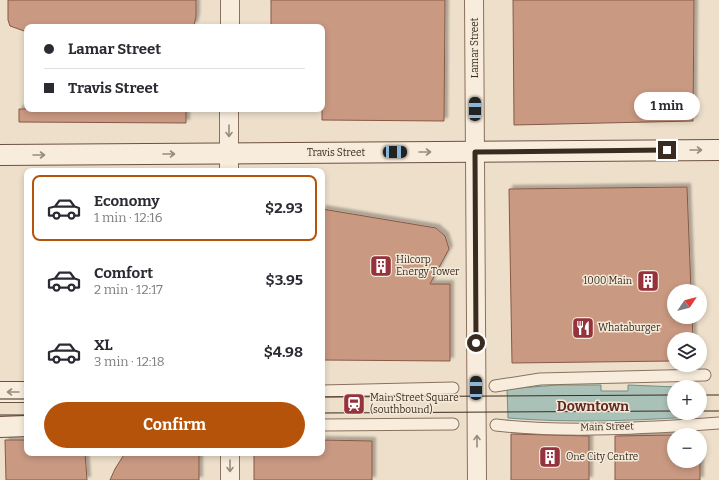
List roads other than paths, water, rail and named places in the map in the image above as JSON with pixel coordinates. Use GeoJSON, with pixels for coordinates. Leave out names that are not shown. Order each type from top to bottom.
{"type":"FeatureCollection","features":[{"type":"Feature","properties":{"kind":"main road","name":"Travis Street"},"geometry":{"type":"LineString","coordinates":[[0,155],[229,162],[475,152],[719,150]]}},
{"type":"Feature","properties":{"kind":"main road"},"geometry":{"type":"LineString","coordinates":[[0,392],[24,392]]}},
{"type":"Feature","properties":{"kind":"main road"},"geometry":{"type":"LineString","coordinates":[[0,427],[24,426]]}},
{"type":"Feature","properties":{"kind":"street"},"geometry":{"type":"LineString","coordinates":[[230,0],[230,24]]}},
{"type":"Feature","properties":{"kind":"street","name":"Lamar Street"},"geometry":{"type":"LineString","coordinates":[[474,0],[477,480]]}},
{"type":"Feature","properties":{"kind":"street"},"geometry":{"type":"LineString","coordinates":[[229,112],[229,162]]}},
{"type":"Feature","properties":{"kind":"street"},"geometry":{"type":"LineString","coordinates":[[495,386],[540,379],[705,375]]}},
{"type":"Feature","properties":{"kind":"street"},"geometry":{"type":"LineString","coordinates":[[325,390],[453,388]]}},
{"type":"Feature","properties":{"kind":"street","name":"Main Street"},"geometry":{"type":"LineString","coordinates":[[496,425],[524,428],[660,427],[719,422]]}},
{"type":"Feature","properties":{"kind":"street"},"geometry":{"type":"LineString","coordinates":[[325,424],[453,424]]}},
{"type":"Feature","properties":{"kind":"street"},"geometry":{"type":"LineString","coordinates":[[230,456],[230,480]]}},
{"type":"Feature","properties":{"kind":"tram line"},"geometry":{"type":"LineString","coordinates":[[325,397],[667,395]]}},
{"type":"Feature","properties":{"kind":"tram line"},"geometry":{"type":"LineString","coordinates":[[707,395],[719,395]]}},
{"type":"Feature","properties":{"kind":"tram line"},"geometry":{"type":"LineString","coordinates":[[0,399],[24,399]]}},
{"type":"Feature","properties":{"kind":"tram line"},"geometry":{"type":"LineString","coordinates":[[325,413],[667,411]]}},
{"type":"Feature","properties":{"kind":"tram line"},"geometry":{"type":"LineString","coordinates":[[707,411],[719,411]]}},
{"type":"Feature","properties":{"kind":"tram line"},"geometry":{"type":"LineString","coordinates":[[0,415],[24,415]]}},
{"type":"Feature","properties":{"kind":"place","name":"Hilcorp Energy Tower"},"geometry":{"type":"Point","coordinates":[381,266]}},
{"type":"Feature","properties":{"kind":"place","name":"1000 Main"},"geometry":{"type":"Point","coordinates":[648,281]}},
{"type":"Feature","properties":{"kind":"place","name":"Whataburger"},"geometry":{"type":"Point","coordinates":[583,328]}},
{"type":"Feature","properties":{"kind":"place","name":"Main Street Square (southbound)"},"geometry":{"type":"Point","coordinates":[354,404]}},
{"type":"Feature","properties":{"kind":"place","name":"One City Centre"},"geometry":{"type":"Point","coordinates":[550,457]}},
{"type":"Feature","properties":{"kind":"district","name":"Downtown"},"geometry":{"type":"Point","coordinates":[593,406]}}]}
